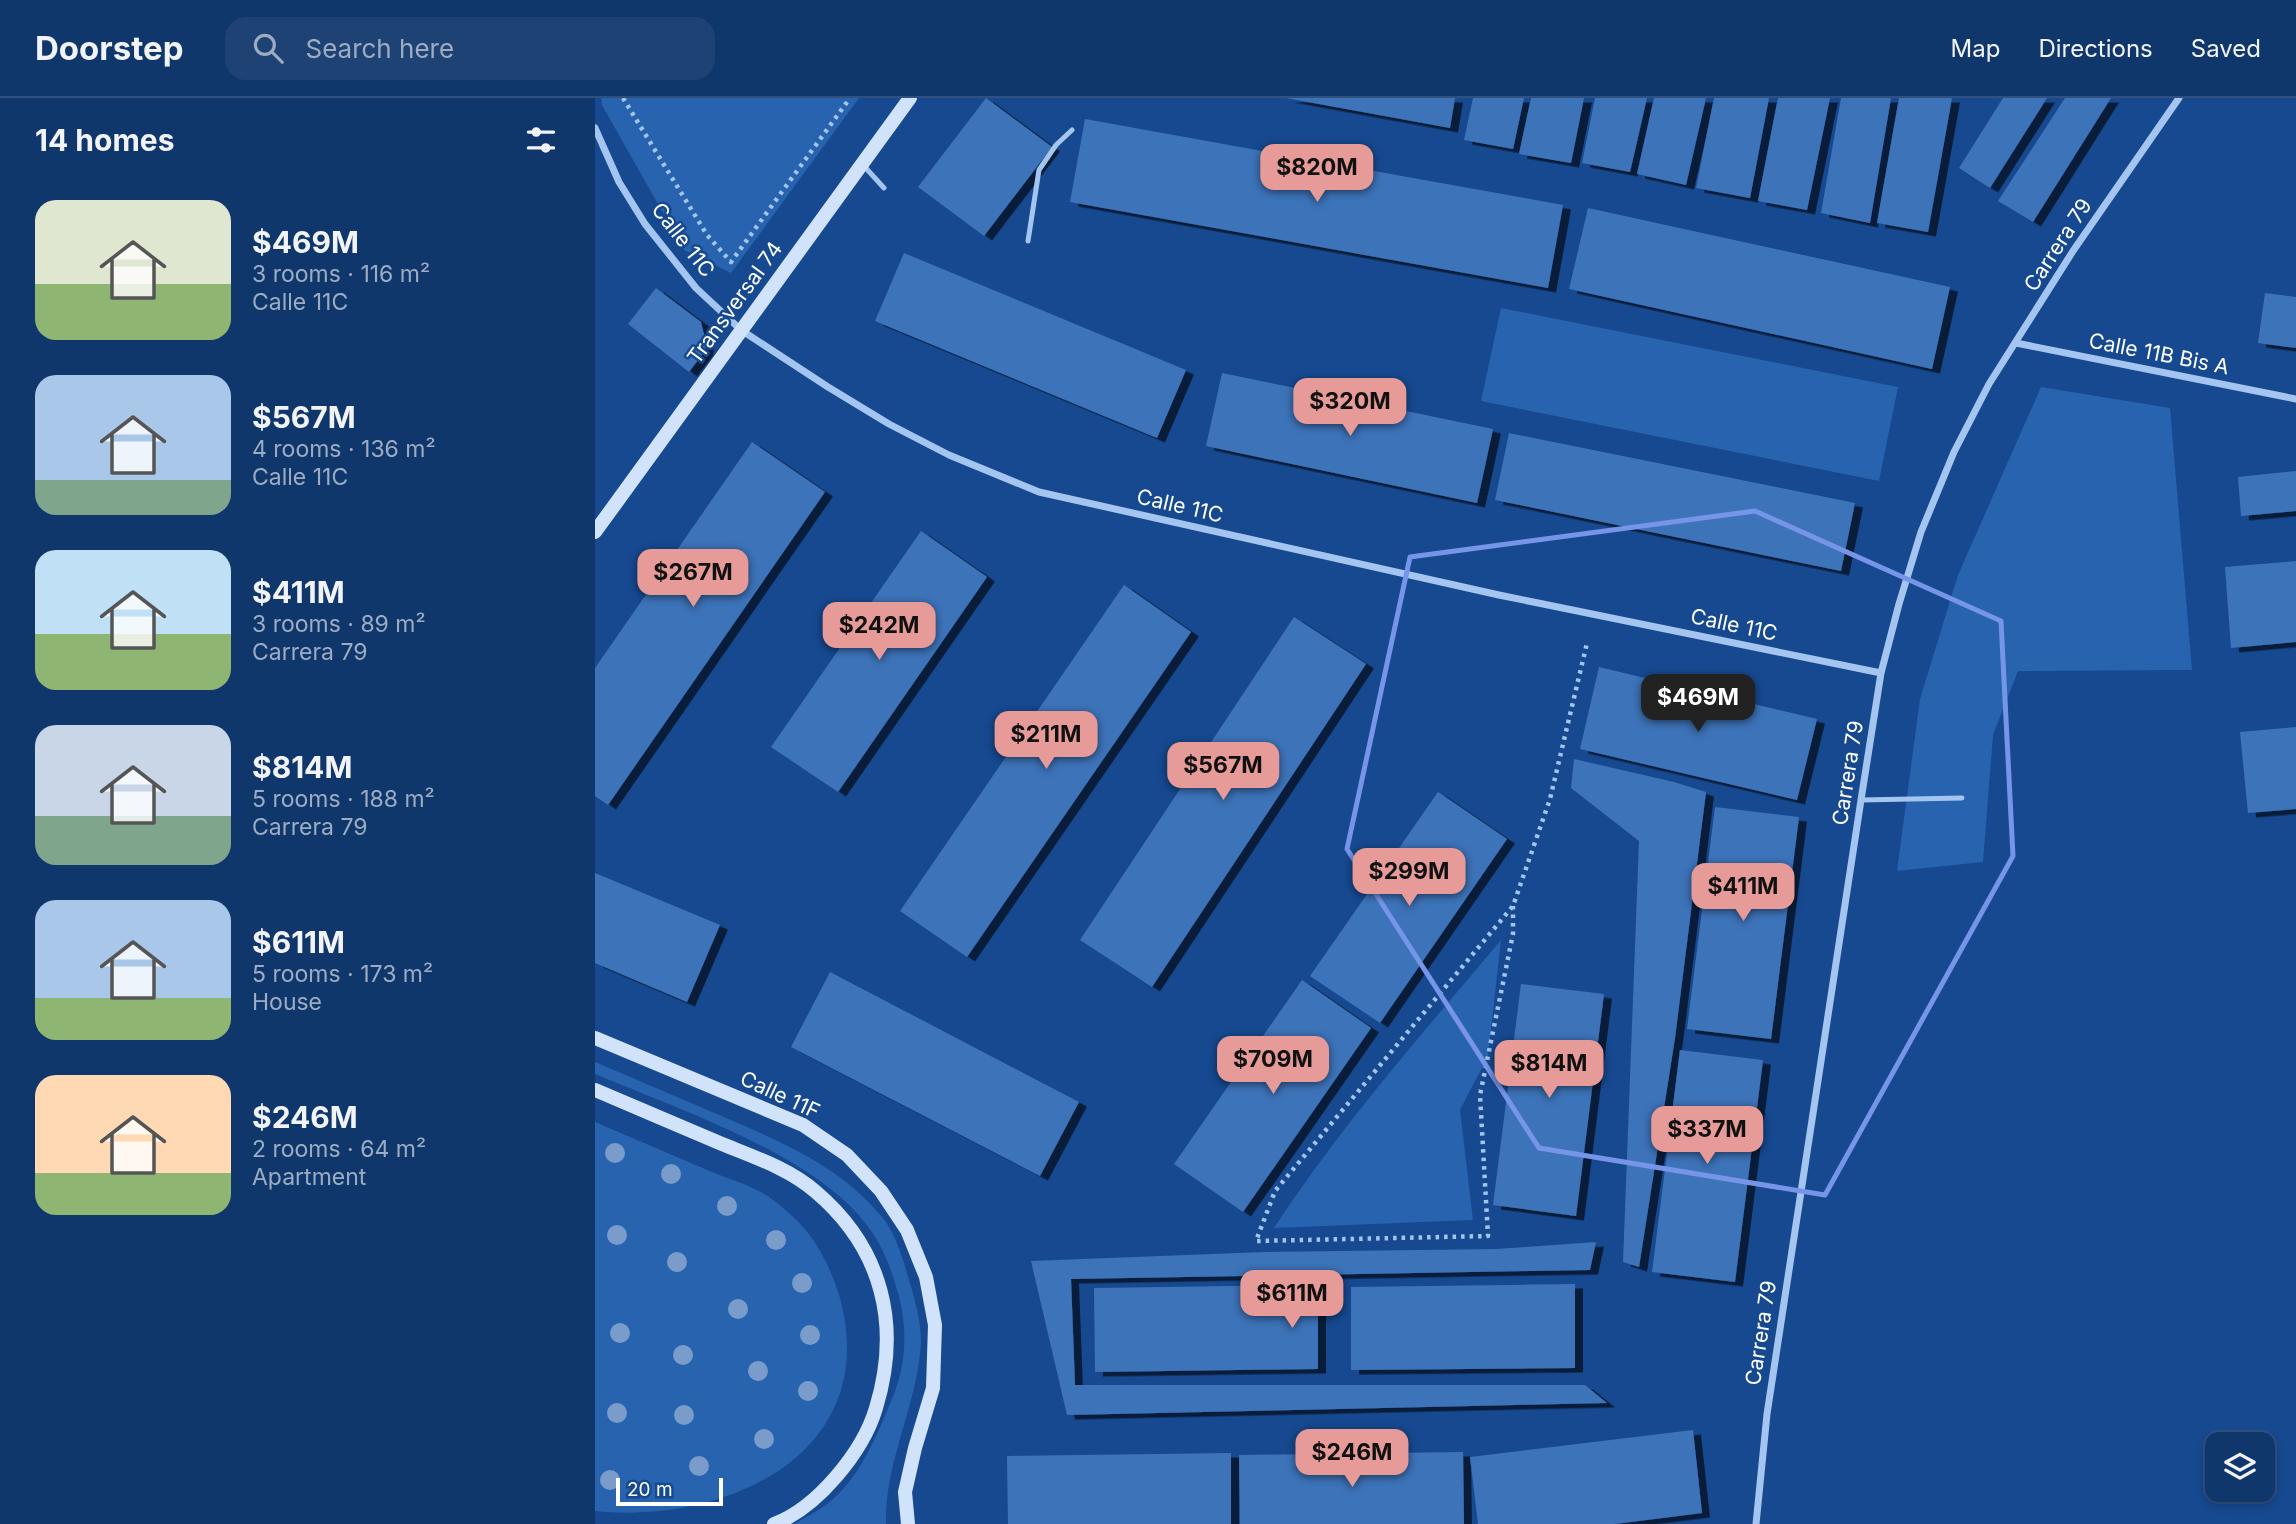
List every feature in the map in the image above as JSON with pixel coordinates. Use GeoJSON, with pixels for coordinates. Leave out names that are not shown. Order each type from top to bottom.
{"type":"FeatureCollection","features":[{"type":"Feature","properties":{"kind":"street","name":"Transversal 74"},"geometry":{"type":"LineString","coordinates":[[595,532],[910,98]]}},
{"type":"Feature","properties":{"kind":"street","name":"Carrera 79"},"geometry":{"type":"LineString","coordinates":[[1756,1524],[1768,1402],[1881,673],[1921,532],[1949,464],[1989,384],[2073,251],[2179,98]]}},
{"type":"Feature","properties":{"kind":"street","name":"Calle 11C"},"geometry":{"type":"LineString","coordinates":[[595,128],[597,141],[619,182],[672,261],[696,288],[741,330],[889,424],[949,455],[1039,492],[1499,595],[1881,673]]}},
{"type":"Feature","properties":{"kind":"street","name":"Calle 11B Bis A"},"geometry":{"type":"LineString","coordinates":[[2016,343],[2296,398]]}},
{"type":"Feature","properties":{"kind":"street","name":"Calle 11F"},"geometry":{"type":"LineString","coordinates":[[595,1038],[803,1125],[847,1155],[881,1191],[907,1230],[926,1277],[935,1325],[933,1388],[905,1492],[908,1524]]}},
{"type":"Feature","properties":{"kind":"street"},"geometry":{"type":"LineString","coordinates":[[595,1090],[782,1169],[815,1191],[843,1219],[867,1255],[881,1290],[888,1336],[885,1378],[873,1419],[853,1458],[820,1494],[773,1524]]}},
{"type":"Feature","properties":{"kind":"lane"},"geometry":{"type":"LineString","coordinates":[[1028,241],[1039,170],[1046,158],[1072,130]]}},
{"type":"Feature","properties":{"kind":"lane"},"geometry":{"type":"LineString","coordinates":[[862,163],[884,188]]}},
{"type":"Feature","properties":{"kind":"lane"},"geometry":{"type":"LineString","coordinates":[[1861,800],[1962,798]]}},
{"type":"Feature","properties":{"kind":"path"},"geometry":{"type":"LineString","coordinates":[[622,98],[707,235],[731,262],[851,98]]}},
{"type":"Feature","properties":{"kind":"path"},"geometry":{"type":"LineString","coordinates":[[1513,906],[1275,1191],[1256,1241],[1489,1236],[1480,1095],[1513,934],[1513,906],[1549,799],[1587,643]]}},
{"type":"Feature","properties":{"kind":"highlighted area"},"geometry":{"type":"Polygon","coordinates":[[[1755,511],[2001,621],[2013,856],[1825,1195],[1539,1148],[1347,849],[1410,557],[1755,511]]]}},
{"type":"Feature","properties":{"kind":"shaded area"},"geometry":{"type":"Polygon","coordinates":[[[601,98],[859,98],[731,273],[684,250],[602,105],[601,98]]]}},
{"type":"Feature","properties":{"kind":"shaded area"},"geometry":{"type":"Polygon","coordinates":[[[1501,308],[1898,387],[1879,481],[1481,401],[1501,308]]]}},
{"type":"Feature","properties":{"kind":"shaded area"},"geometry":{"type":"Polygon","coordinates":[[[2041,387],[2170,408],[2192,670],[2018,671],[1993,735],[1983,862],[1897,871],[1920,699],[1958,575],[2041,387]]]}},
{"type":"Feature","properties":{"kind":"shaded area"},"geometry":{"type":"Polygon","coordinates":[[[1501,940],[1488,1056],[1460,1110],[1473,1220],[1274,1228],[1355,1116],[1501,940]]]}},
{"type":"Feature","properties":{"kind":"shaded area"},"geometry":{"type":"Polygon","coordinates":[[[595,1062],[762,1134],[806,1156],[847,1183],[887,1224],[899,1247],[911,1287],[919,1319],[921,1342],[914,1388],[890,1479],[886,1524],[794,1524],[838,1495],[858,1470],[886,1413],[901,1372],[904,1331],[901,1303],[892,1274],[874,1235],[846,1202],[816,1178],[781,1156],[704,1119],[595,1074],[595,1062]]]}},
{"type":"Feature","properties":{"kind":"shaded area"},"geometry":{"type":"Polygon","coordinates":[[[595,1122],[766,1195],[789,1213],[809,1234],[822,1254],[837,1287],[845,1322],[845,1371],[832,1413],[807,1448],[773,1475],[732,1494],[687,1507],[641,1512],[595,1511],[595,1122]]]}},
{"type":"Feature","properties":{"kind":"building"},"geometry":{"type":"Polygon","coordinates":[[[986,98],[1052,147],[984,236],[918,187],[986,98]]]}},
{"type":"Feature","properties":{"kind":"building"},"geometry":{"type":"Polygon","coordinates":[[[1286,98],[1455,98],[1450,128],[1286,98]]]}},
{"type":"Feature","properties":{"kind":"building"},"geometry":{"type":"Polygon","coordinates":[[[1473,98],[1524,98],[1513,149],[1464,140],[1473,98]]]}},
{"type":"Feature","properties":{"kind":"building"},"geometry":{"type":"Polygon","coordinates":[[[1531,98],[1584,98],[1571,163],[1519,154],[1531,98]]]}},
{"type":"Feature","properties":{"kind":"building"},"geometry":{"type":"Polygon","coordinates":[[[1595,98],[1647,98],[1630,172],[1582,163],[1595,98]]]}},
{"type":"Feature","properties":{"kind":"building"},"geometry":{"type":"Polygon","coordinates":[[[1654,98],[1706,98],[1686,185],[1637,174],[1654,98]]]}},
{"type":"Feature","properties":{"kind":"building"},"geometry":{"type":"Polygon","coordinates":[[[1714,98],[1769,98],[1750,198],[1696,188],[1714,98]]]}},
{"type":"Feature","properties":{"kind":"building"},"geometry":{"type":"Polygon","coordinates":[[[1778,98],[1830,98],[1807,210],[1758,201],[1778,98]]]}},
{"type":"Feature","properties":{"kind":"building"},"geometry":{"type":"Polygon","coordinates":[[[1841,98],[1891,98],[1870,223],[1821,213],[1841,98]]]}},
{"type":"Feature","properties":{"kind":"building"},"geometry":{"type":"Polygon","coordinates":[[[1899,98],[1952,98],[1928,232],[1877,223],[1899,98]]]}},
{"type":"Feature","properties":{"kind":"building"},"geometry":{"type":"Polygon","coordinates":[[[2003,98],[2047,98],[1990,188],[1959,168],[2003,98]]]}},
{"type":"Feature","properties":{"kind":"building"},"geometry":{"type":"Polygon","coordinates":[[[2065,98],[2111,98],[2033,222],[1998,201],[2065,98]]]}},
{"type":"Feature","properties":{"kind":"building"},"geometry":{"type":"Polygon","coordinates":[[[1085,119],[1563,205],[1548,288],[1070,202],[1085,119]]]}},
{"type":"Feature","properties":{"kind":"building"},"geometry":{"type":"Polygon","coordinates":[[[1588,208],[1950,287],[1932,369],[1569,289],[1588,208]]]}},
{"type":"Feature","properties":{"kind":"building"},"geometry":{"type":"Polygon","coordinates":[[[904,253],[1186,370],[1157,438],[875,321],[904,253]]]}},
{"type":"Feature","properties":{"kind":"building"},"geometry":{"type":"Polygon","coordinates":[[[656,288],[701,322],[706,342],[705,351],[689,372],[628,324],[656,288]]]}},
{"type":"Feature","properties":{"kind":"building"},"geometry":{"type":"Polygon","coordinates":[[[2265,293],[2296,297],[2296,348],[2258,343],[2265,293]]]}},
{"type":"Feature","properties":{"kind":"building"},"geometry":{"type":"Polygon","coordinates":[[[1222,373],[1493,429],[1477,503],[1206,446],[1222,373]]]}},
{"type":"Feature","properties":{"kind":"building"},"geometry":{"type":"Polygon","coordinates":[[[1509,433],[1855,503],[1841,571],[1495,500],[1509,433]]]}},
{"type":"Feature","properties":{"kind":"building"},"geometry":{"type":"Polygon","coordinates":[[[752,442],[825,492],[608,805],[595,796],[595,668],[752,442]]]}},
{"type":"Feature","properties":{"kind":"building"},"geometry":{"type":"Polygon","coordinates":[[[2296,471],[2296,511],[2241,516],[2238,477],[2296,471]]]}},
{"type":"Feature","properties":{"kind":"building"},"geometry":{"type":"Polygon","coordinates":[[[921,531],[987,577],[838,792],[771,747],[921,531]]]}},
{"type":"Feature","properties":{"kind":"building"},"geometry":{"type":"Polygon","coordinates":[[[2296,561],[2296,642],[2231,648],[2225,567],[2296,561]]]}},
{"type":"Feature","properties":{"kind":"building"},"geometry":{"type":"Polygon","coordinates":[[[1124,585],[1191,632],[967,957],[900,911],[1124,585]]]}},
{"type":"Feature","properties":{"kind":"building"},"geometry":{"type":"Polygon","coordinates":[[[1294,617],[1366,664],[1152,987],[1080,940],[1294,617]]]}},
{"type":"Feature","properties":{"kind":"building"},"geometry":{"type":"Polygon","coordinates":[[[1599,667],[1817,719],[1797,800],[1580,749],[1599,667]]]}},
{"type":"Feature","properties":{"kind":"building"},"geometry":{"type":"Polygon","coordinates":[[[2296,727],[2296,809],[2248,813],[2240,732],[2296,727]]]}},
{"type":"Feature","properties":{"kind":"building"},"geometry":{"type":"Polygon","coordinates":[[[1574,759],[1706,792],[1675,1038],[1639,1267],[1623,1262],[1639,841],[1571,788],[1574,759]]]}},
{"type":"Feature","properties":{"kind":"building"},"geometry":{"type":"Polygon","coordinates":[[[1438,792],[1507,839],[1380,1023],[1310,976],[1438,792]]]}},
{"type":"Feature","properties":{"kind":"building"},"geometry":{"type":"Polygon","coordinates":[[[1715,807],[1799,817],[1771,1039],[1687,1029],[1715,807]]]}},
{"type":"Feature","properties":{"kind":"building"},"geometry":{"type":"Polygon","coordinates":[[[595,873],[720,925],[687,1002],[595,963],[595,873]]]}},
{"type":"Feature","properties":{"kind":"building"},"geometry":{"type":"Polygon","coordinates":[[[830,972],[1079,1102],[1040,1176],[791,1047],[830,972]]]}},
{"type":"Feature","properties":{"kind":"building"},"geometry":{"type":"Polygon","coordinates":[[[1302,980],[1371,1028],[1243,1212],[1174,1164],[1302,980]]]}},
{"type":"Feature","properties":{"kind":"building"},"geometry":{"type":"Polygon","coordinates":[[[1521,984],[1604,994],[1576,1216],[1493,1205],[1521,984]]]}},
{"type":"Feature","properties":{"kind":"building"},"geometry":{"type":"Polygon","coordinates":[[[1680,1050],[1763,1060],[1735,1282],[1652,1272],[1680,1050]]]}},
{"type":"Feature","properties":{"kind":"building"},"geometry":{"type":"Polygon","coordinates":[[[1596,1242],[1590,1270],[1071,1279],[1075,1385],[1585,1385],[1607,1403],[1067,1415],[1031,1261],[1265,1252],[1496,1249],[1596,1242]]]}},
{"type":"Feature","properties":{"kind":"building"},"geometry":{"type":"Polygon","coordinates":[[[1575,1284],[1575,1368],[1351,1370],[1351,1287],[1575,1284]]]}},
{"type":"Feature","properties":{"kind":"building"},"geometry":{"type":"Polygon","coordinates":[[[1318,1285],[1318,1369],[1095,1372],[1094,1288],[1318,1285]]]}},
{"type":"Feature","properties":{"kind":"building"},"geometry":{"type":"Polygon","coordinates":[[[1693,1430],[1702,1513],[1615,1524],[1478,1524],[1470,1457],[1693,1430]]]}},
{"type":"Feature","properties":{"kind":"building"},"geometry":{"type":"Polygon","coordinates":[[[1463,1452],[1464,1524],[1240,1524],[1239,1455],[1463,1452]]]}},
{"type":"Feature","properties":{"kind":"building"},"geometry":{"type":"Polygon","coordinates":[[[1231,1453],[1231,1524],[1008,1524],[1007,1456],[1231,1453]]]}}]}
